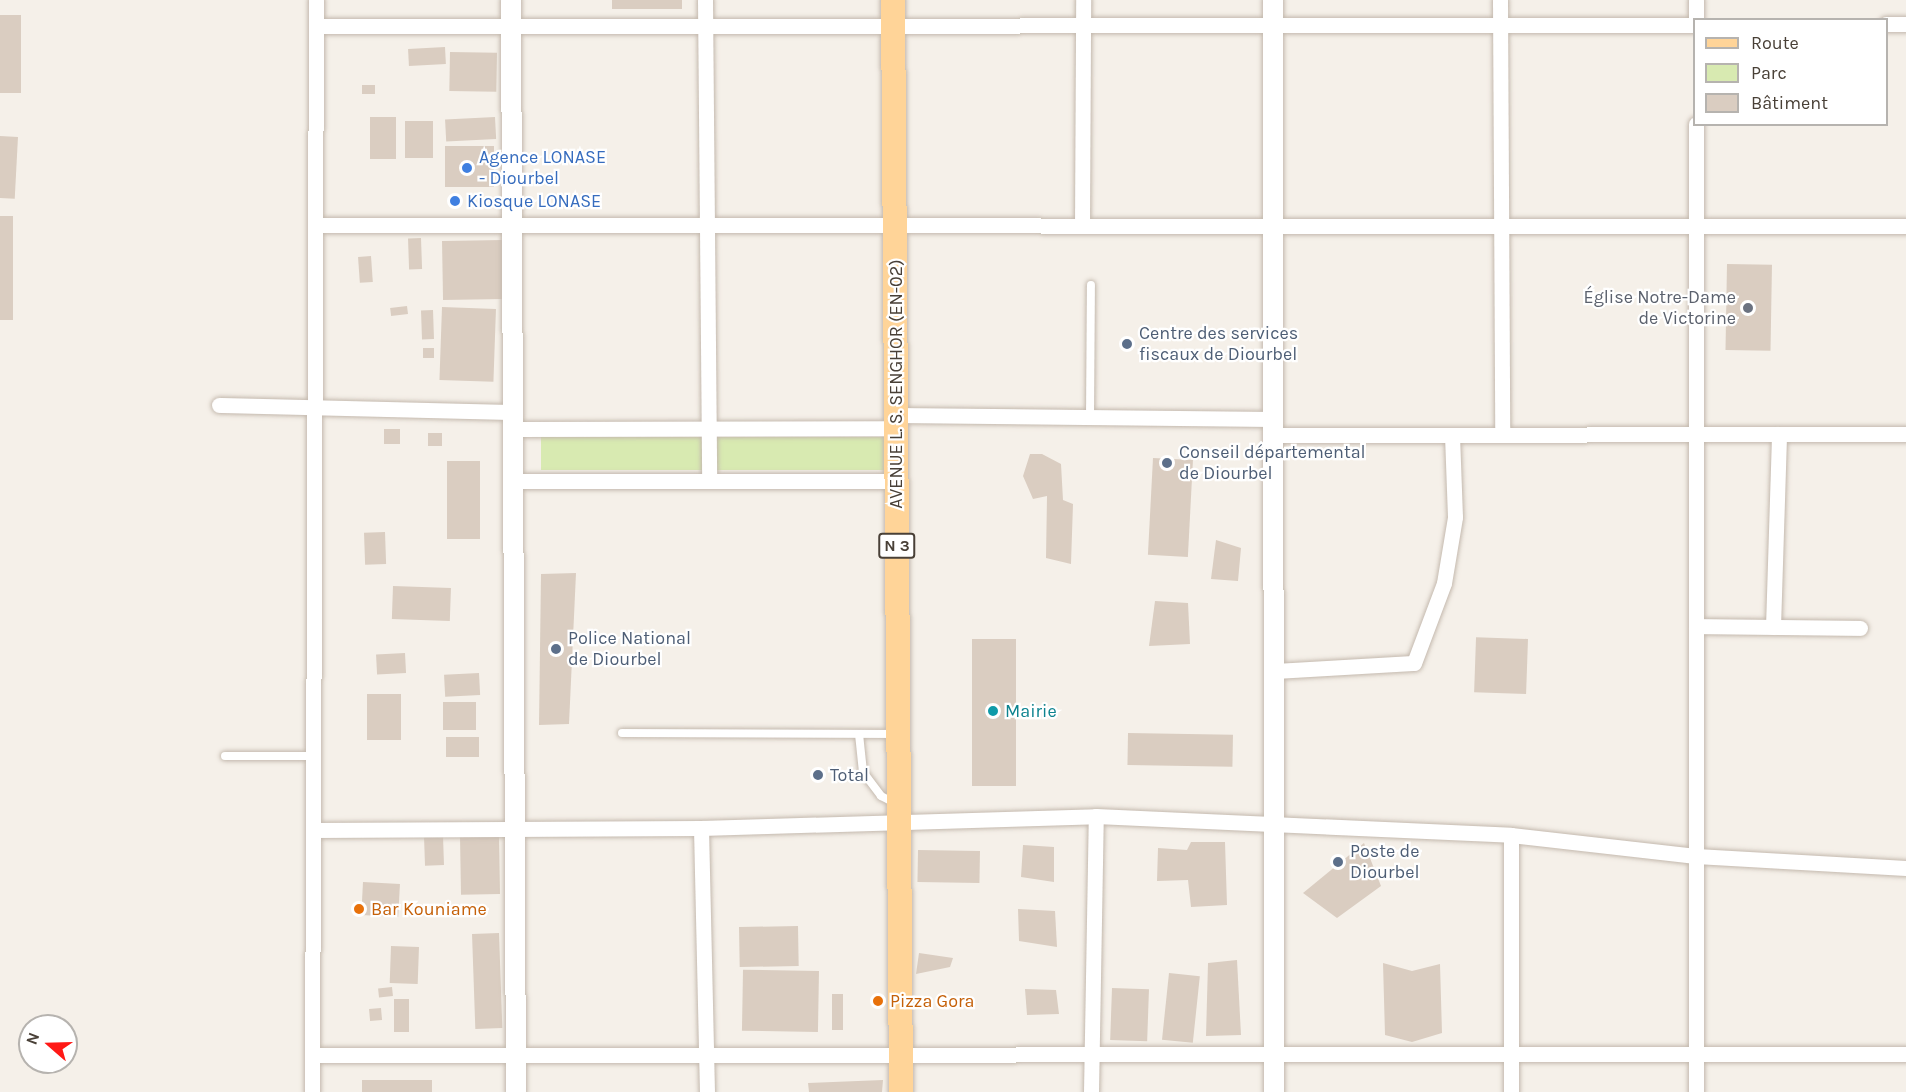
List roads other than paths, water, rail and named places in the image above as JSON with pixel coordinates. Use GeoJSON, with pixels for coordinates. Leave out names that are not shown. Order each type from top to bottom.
{"type":"FeatureCollection","features":[{"type":"Feature","properties":{"kind":"main road","name":"AVENUE L. S. SENGHOR (EN-02)"},"geometry":{"type":"LineString","coordinates":[[893,0],[901,1092]]}},
{"type":"Feature","properties":{"kind":"street"},"geometry":{"type":"LineString","coordinates":[[312,1092],[312,410],[316,0]]}},
{"type":"Feature","properties":{"kind":"street"},"geometry":{"type":"LineString","coordinates":[[512,0],[516,1092]]}},
{"type":"Feature","properties":{"kind":"street"},"geometry":{"type":"LineString","coordinates":[[705,0],[709,481]]}},
{"type":"Feature","properties":{"kind":"street"},"geometry":{"type":"LineString","coordinates":[[1082,226],[1083,0]]}},
{"type":"Feature","properties":{"kind":"street"},"geometry":{"type":"LineString","coordinates":[[1273,0],[1274,1092]]}},
{"type":"Feature","properties":{"kind":"street"},"geometry":{"type":"LineString","coordinates":[[1500,0],[1502,435]]}},
{"type":"Feature","properties":{"kind":"street"},"geometry":{"type":"LineString","coordinates":[[1696,0],[1696,18]]}},
{"type":"Feature","properties":{"kind":"street"},"geometry":{"type":"LineString","coordinates":[[1888,24],[1906,24]]}},
{"type":"Feature","properties":{"kind":"street"},"geometry":{"type":"LineString","coordinates":[[316,26],[1693,25]]}},
{"type":"Feature","properties":{"kind":"street"},"geometry":{"type":"LineString","coordinates":[[1696,126],[1696,1092]]}},
{"type":"Feature","properties":{"kind":"street"},"geometry":{"type":"LineString","coordinates":[[315,225],[1906,226]]}},
{"type":"Feature","properties":{"kind":"street"},"geometry":{"type":"LineString","coordinates":[[219,405],[709,428],[1090,418],[1452,435],[1906,434]]}},
{"type":"Feature","properties":{"kind":"street"},"geometry":{"type":"LineString","coordinates":[[1773,627],[1779,434]]}},
{"type":"Feature","properties":{"kind":"street"},"geometry":{"type":"LineString","coordinates":[[1274,671],[1414,663],[1444,583],[1455,517],[1452,435]]}},
{"type":"Feature","properties":{"kind":"street"},"geometry":{"type":"LineString","coordinates":[[513,481],[896,481]]}},
{"type":"Feature","properties":{"kind":"street"},"geometry":{"type":"LineString","coordinates":[[1696,626],[1860,628]]}},
{"type":"Feature","properties":{"kind":"street"},"geometry":{"type":"LineString","coordinates":[[313,830],[701,828],[899,813],[1096,816],[1274,822],[1511,835],[1696,856],[1906,868]]}},
{"type":"Feature","properties":{"kind":"street"},"geometry":{"type":"LineString","coordinates":[[1091,1092],[1096,816]]}},
{"type":"Feature","properties":{"kind":"street"},"geometry":{"type":"LineString","coordinates":[[701,828],[707,1092]]}},
{"type":"Feature","properties":{"kind":"street"},"geometry":{"type":"LineString","coordinates":[[1511,835],[1511,1092]]}},
{"type":"Feature","properties":{"kind":"street"},"geometry":{"type":"LineString","coordinates":[[312,1055],[1906,1054]]}},
{"type":"Feature","properties":{"kind":"lane"},"geometry":{"type":"LineString","coordinates":[[1090,285],[1090,418]]}},
{"type":"Feature","properties":{"kind":"lane"},"geometry":{"type":"LineString","coordinates":[[622,733],[898,734]]}},
{"type":"Feature","properties":{"kind":"lane"},"geometry":{"type":"LineString","coordinates":[[859,734],[863,772],[881,796],[899,813]]}},
{"type":"Feature","properties":{"kind":"lane"},"geometry":{"type":"LineString","coordinates":[[225,756],[313,756]]}},
{"type":"Feature","properties":{"kind":"place","name":"Agence LONASE - Diourbel"},"geometry":{"type":"Point","coordinates":[467,168]}},
{"type":"Feature","properties":{"kind":"place","name":"Kiosque LONASE"},"geometry":{"type":"Point","coordinates":[455,201]}},
{"type":"Feature","properties":{"kind":"place","name":"Église Notre-Dame de Victorine"},"geometry":{"type":"Point","coordinates":[1748,308]}},
{"type":"Feature","properties":{"kind":"place","name":"Centre des services fiscaux de Diourbel"},"geometry":{"type":"Point","coordinates":[1127,344]}},
{"type":"Feature","properties":{"kind":"place","name":"Conseil départemental de Diourbel"},"geometry":{"type":"Point","coordinates":[1167,463]}},
{"type":"Feature","properties":{"kind":"place","name":"Police National de Diourbel"},"geometry":{"type":"Point","coordinates":[556,649]}},
{"type":"Feature","properties":{"kind":"place","name":"Mairie"},"geometry":{"type":"Point","coordinates":[993,711]}},
{"type":"Feature","properties":{"kind":"place","name":"Total"},"geometry":{"type":"Point","coordinates":[818,775]}},
{"type":"Feature","properties":{"kind":"place","name":"Poste de Diourbel"},"geometry":{"type":"Point","coordinates":[1338,862]}},
{"type":"Feature","properties":{"kind":"place","name":"Bar Kouniame"},"geometry":{"type":"Point","coordinates":[359,909]}},
{"type":"Feature","properties":{"kind":"place","name":"Pizza Gora"},"geometry":{"type":"Point","coordinates":[878,1001]}}]}
